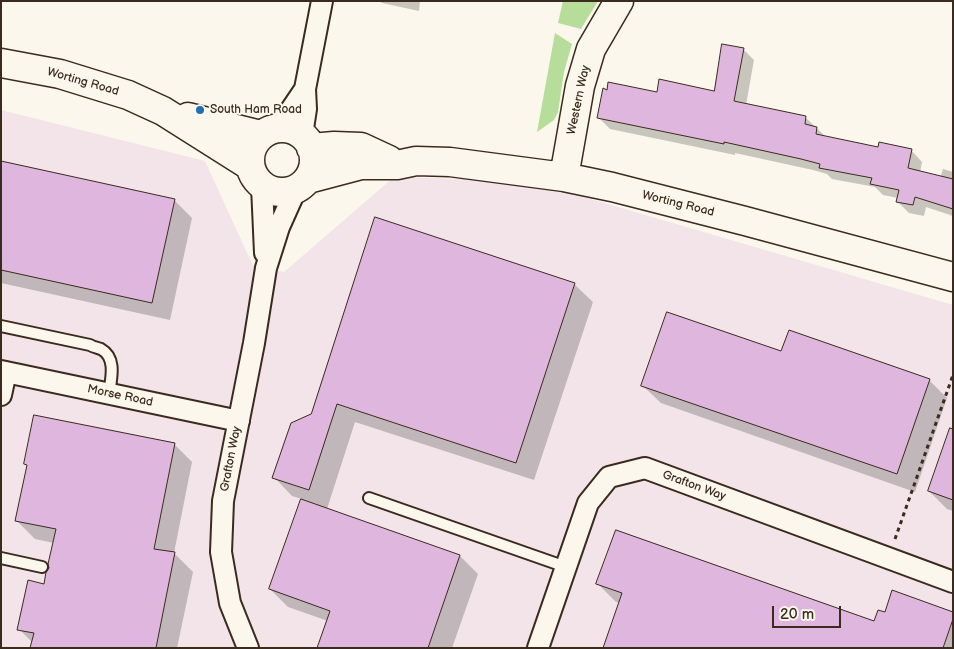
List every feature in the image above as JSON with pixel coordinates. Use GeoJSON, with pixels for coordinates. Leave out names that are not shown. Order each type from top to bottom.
{"type":"FeatureCollection","features":[{"type":"Feature","properties":{"kind":"street"},"geometry":{"type":"LineString","coordinates":[[288,137],[305,89],[322,1]]}},
{"type":"Feature","properties":{"kind":"street","name":"Western Way"},"geometry":{"type":"LineString","coordinates":[[564,177],[580,86],[592,49],[619,1]]}},
{"type":"Feature","properties":{"kind":"street","name":"Worting Road"},"geometry":{"type":"LineString","coordinates":[[1,63],[60,74],[128,95],[163,111],[256,176]]}},
{"type":"Feature","properties":{"kind":"street","name":"Worting Road"},"geometry":{"type":"LineString","coordinates":[[163,111],[334,146],[361,147],[397,164]]}},
{"type":"Feature","properties":{"kind":"street"},"geometry":{"type":"LineString","coordinates":[[288,137],[314,163],[311,173],[302,184],[285,192],[274,191],[256,176],[250,155],[254,144],[288,137]]}},
{"type":"Feature","properties":{"kind":"street","name":"Worting Road"},"geometry":{"type":"LineString","coordinates":[[302,184],[361,165],[397,164],[416,161],[450,162],[564,177],[745,221],[953,277]]}},
{"type":"Feature","properties":{"kind":"street","name":"Grafton Way"},"geometry":{"type":"LineString","coordinates":[[256,176],[266,268]]}},
{"type":"Feature","properties":{"kind":"street","name":"Grafton Way"},"geometry":{"type":"LineString","coordinates":[[248,648],[230,603],[221,552],[223,501],[254,343],[266,268],[279,227],[302,184]]}},
{"type":"Feature","properties":{"kind":"street"},"geometry":{"type":"LineString","coordinates":[[1,395],[4,372]]}},
{"type":"Feature","properties":{"kind":"street","name":"Morse Road"},"geometry":{"type":"LineString","coordinates":[[4,372],[238,421]]}},
{"type":"Feature","properties":{"kind":"street","name":"Grafton Way"},"geometry":{"type":"LineString","coordinates":[[538,648],[588,503],[608,477],[645,468],[953,582]]}},
{"type":"Feature","properties":{"kind":"lane"},"geometry":{"type":"LineString","coordinates":[[1,326],[90,345],[102,350],[110,357],[109,394]]}},
{"type":"Feature","properties":{"kind":"lane"},"geometry":{"type":"LineString","coordinates":[[369,498],[566,567]]}},
{"type":"Feature","properties":{"kind":"lane"},"geometry":{"type":"LineString","coordinates":[[1,558],[42,567]]}},
{"type":"Feature","properties":{"kind":"path"},"geometry":{"type":"LineString","coordinates":[[888,557],[953,375]]}},
{"type":"Feature","properties":{"kind":"shaded area"},"geometry":{"type":"Polygon","coordinates":[[[1,110],[205,161],[253,266],[284,272],[394,177],[499,180],[553,188],[953,305],[953,648],[1,648],[1,110]]]}},
{"type":"Feature","properties":{"kind":"green space"},"geometry":{"type":"Polygon","coordinates":[[[563,1],[598,1],[581,29],[558,23],[563,1]]]}},
{"type":"Feature","properties":{"kind":"green space"},"geometry":{"type":"Polygon","coordinates":[[[555,33],[572,44],[564,72],[558,112],[554,120],[537,132],[555,33]]]}},
{"type":"Feature","properties":{"kind":"building"},"geometry":{"type":"Polygon","coordinates":[[[722,44],[744,48],[734,101],[806,116],[805,124],[817,127],[816,134],[878,147],[879,142],[912,149],[908,168],[953,179],[953,209],[915,197],[913,205],[896,202],[899,190],[870,184],[872,178],[819,168],[820,164],[801,159],[597,118],[603,88],[607,90],[608,82],[657,92],[659,79],[714,91],[722,44]]]}},
{"type":"Feature","properties":{"kind":"building"},"geometry":{"type":"Polygon","coordinates":[[[1,161],[175,199],[152,303],[1,270],[1,161]]]}},
{"type":"Feature","properties":{"kind":"building"},"geometry":{"type":"Polygon","coordinates":[[[375,217],[575,283],[516,463],[337,404],[309,490],[272,478],[291,423],[311,414],[375,217]]]}},
{"type":"Feature","properties":{"kind":"building"},"geometry":{"type":"Polygon","coordinates":[[[667,312],[781,351],[789,330],[930,379],[897,474],[641,386],[667,312]]]}},
{"type":"Feature","properties":{"kind":"building"},"geometry":{"type":"Polygon","coordinates":[[[34,415],[175,443],[154,549],[175,552],[156,648],[30,648],[34,633],[17,630],[28,580],[44,584],[56,529],[15,521],[27,465],[24,464],[34,415]]]}},
{"type":"Feature","properties":{"kind":"building"},"geometry":{"type":"Polygon","coordinates":[[[950,428],[953,429],[953,500],[928,491],[950,428]]]}},
{"type":"Feature","properties":{"kind":"building"},"geometry":{"type":"Polygon","coordinates":[[[301,499],[460,555],[428,648],[317,648],[330,611],[269,589],[301,499]]]}},
{"type":"Feature","properties":{"kind":"building"},"geometry":{"type":"Polygon","coordinates":[[[616,530],[874,621],[878,610],[885,612],[892,590],[953,612],[953,619],[943,648],[603,648],[622,593],[596,584],[616,530]]]}},
{"type":"Feature","properties":{"kind":"place","name":"South Ham Road"},"geometry":{"type":"Point","coordinates":[200,110]}}]}
